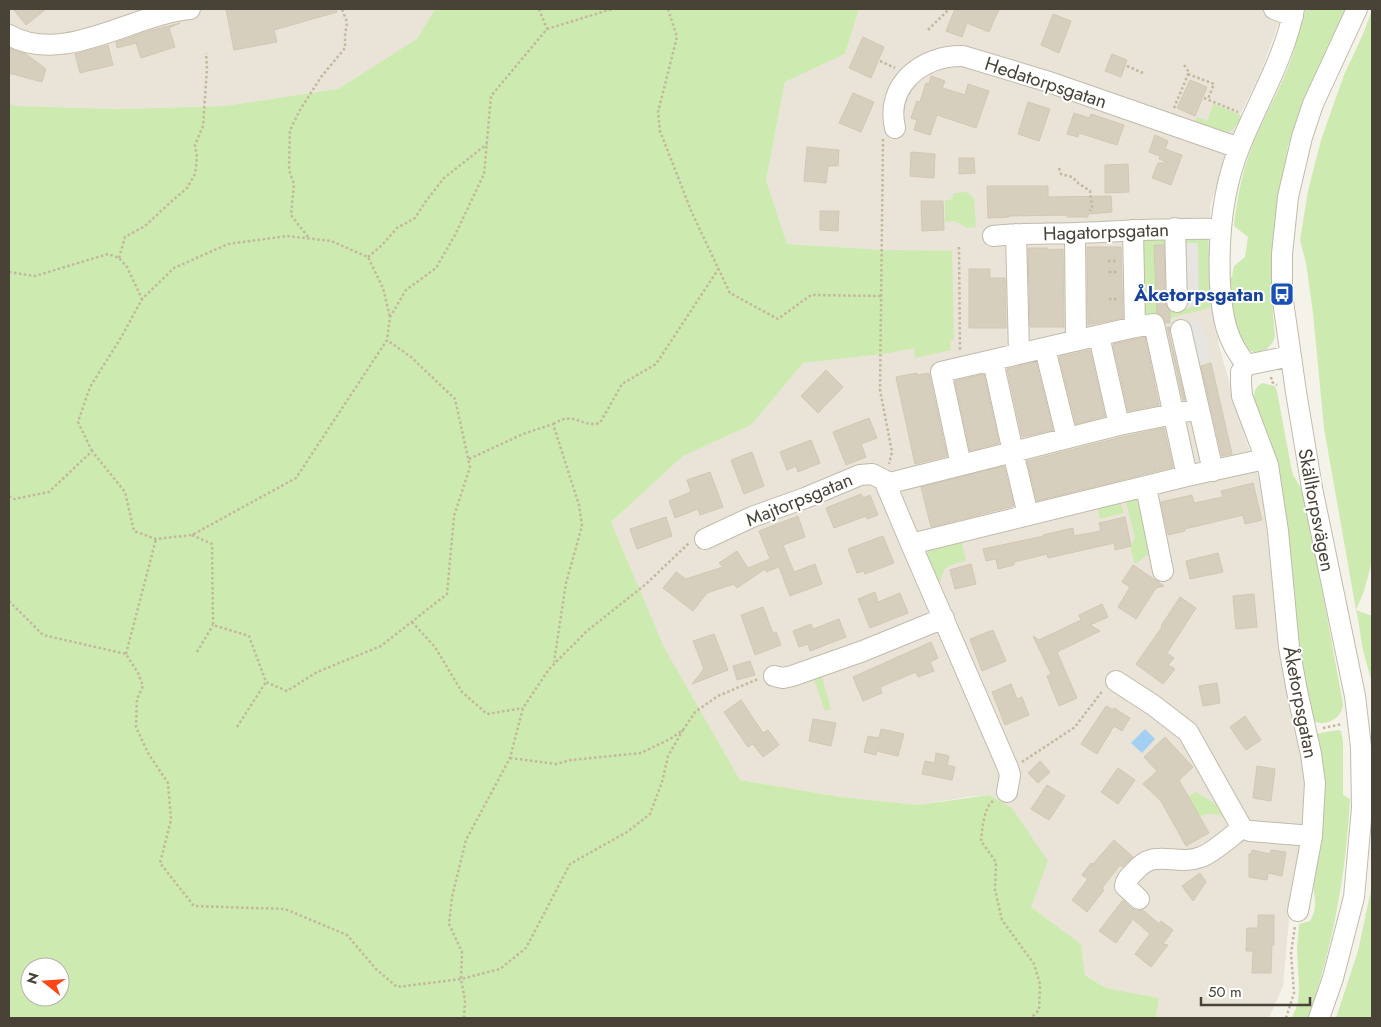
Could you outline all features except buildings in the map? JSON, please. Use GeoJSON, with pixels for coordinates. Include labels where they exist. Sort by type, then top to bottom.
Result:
{"type":"FeatureCollection","features":[{"type":"Feature","properties":{"kind":"street"},"geometry":{"type":"LineString","coordinates":[[9,35],[28,43],[52,45],[76,40],[130,17],[190,9]]}},
{"type":"Feature","properties":{"kind":"street","name":"Skälltorpsvägen"},"geometry":{"type":"LineString","coordinates":[[1319,1018],[1333,978],[1366,846],[1361,747],[1355,696],[1312,488],[1290,356],[1281,278],[1283,233],[1288,197],[1302,137],[1313,104],[1357,9]]}},
{"type":"Feature","properties":{"kind":"street"},"geometry":{"type":"LineString","coordinates":[[1287,11],[1276,66],[1239,148],[1224,200],[1220,229],[1220,273],[1222,311],[1231,342],[1237,354],[1247,365],[1290,356]]}},
{"type":"Feature","properties":{"kind":"street","name":"Hedatorpsgatan"},"geometry":{"type":"LineString","coordinates":[[895,128],[893,109],[899,90],[905,81],[912,73],[927,64],[955,56],[972,58],[1046,81],[1239,148]]}},
{"type":"Feature","properties":{"kind":"street"},"geometry":{"type":"LineString","coordinates":[[1175,228],[1177,302]]}},
{"type":"Feature","properties":{"kind":"street","name":"Hagatorpsgatan"},"geometry":{"type":"LineString","coordinates":[[992,236],[1175,228],[1220,229]]}},
{"type":"Feature","properties":{"kind":"street"},"geometry":{"type":"LineString","coordinates":[[1133,230],[1134,327]]}},
{"type":"Feature","properties":{"kind":"street"},"geometry":{"type":"LineString","coordinates":[[1075,233],[1076,341]]}},
{"type":"Feature","properties":{"kind":"street"},"geometry":{"type":"LineString","coordinates":[[1016,234],[1019,353]]}},
{"type":"Feature","properties":{"kind":"street"},"geometry":{"type":"LineString","coordinates":[[961,465],[941,372],[1154,324],[1187,476]]}},
{"type":"Feature","properties":{"kind":"street"},"geometry":{"type":"LineString","coordinates":[[1181,330],[1213,471]]}},
{"type":"Feature","properties":{"kind":"street"},"geometry":{"type":"LineString","coordinates":[[1099,336],[1119,425]]}},
{"type":"Feature","properties":{"kind":"street"},"geometry":{"type":"LineString","coordinates":[[1045,349],[1067,438]]}},
{"type":"Feature","properties":{"kind":"street"},"geometry":{"type":"LineString","coordinates":[[993,361],[1028,515]]}},
{"type":"Feature","properties":{"kind":"street","name":"Åketorpsgatan"},"geometry":{"type":"LineString","coordinates":[[1247,365],[1241,372],[1242,396],[1268,465],[1278,531],[1289,647],[1307,731],[1315,782],[1312,836],[1298,912]]}},
{"type":"Feature","properties":{"kind":"street","name":"Majtorpsgatan"},"geometry":{"type":"LineString","coordinates":[[705,539],[752,517],[864,474],[872,474],[882,480],[961,465],[1119,425],[1199,409]]}},
{"type":"Feature","properties":{"kind":"street"},"geometry":{"type":"LineString","coordinates":[[911,544],[1187,476],[1265,459]]}},
{"type":"Feature","properties":{"kind":"street"},"geometry":{"type":"LineString","coordinates":[[882,480],[944,618],[1009,772],[1007,792]]}},
{"type":"Feature","properties":{"kind":"street"},"geometry":{"type":"LineString","coordinates":[[1146,487],[1164,571]]}},
{"type":"Feature","properties":{"kind":"street"},"geometry":{"type":"LineString","coordinates":[[774,676],[784,678],[792,676],[863,651],[944,618]]}},
{"type":"Feature","properties":{"kind":"street"},"geometry":{"type":"LineString","coordinates":[[1116,681],[1153,705],[1188,732],[1242,828],[1250,831],[1312,836]]}},
{"type":"Feature","properties":{"kind":"street"},"geometry":{"type":"LineString","coordinates":[[1139,899],[1125,885],[1128,878],[1141,863],[1149,859],[1176,860],[1199,858],[1242,828]]}},
{"type":"Feature","properties":{"kind":"path"},"geometry":{"type":"LineString","coordinates":[[309,238],[291,215],[294,184],[289,170],[290,130],[321,77],[345,48],[347,22],[342,9]]}},
{"type":"Feature","properties":{"kind":"path"},"geometry":{"type":"LineString","coordinates":[[539,9],[547,29]]}},
{"type":"Feature","properties":{"kind":"path"},"geometry":{"type":"LineString","coordinates":[[390,317],[406,290],[436,268],[455,235],[484,174],[491,96],[547,29],[612,9]]}},
{"type":"Feature","properties":{"kind":"path"},"geometry":{"type":"LineString","coordinates":[[668,9],[677,37],[658,112],[660,131],[692,213],[730,293],[778,319],[811,295],[881,296]]}},
{"type":"Feature","properties":{"kind":"path"},"geometry":{"type":"LineString","coordinates":[[928,30],[949,9]]}},
{"type":"Feature","properties":{"kind":"path"},"geometry":{"type":"LineString","coordinates":[[119,258],[125,237],[145,226],[187,188],[195,174],[197,158],[195,145],[203,126],[207,68],[206,53]]}},
{"type":"Feature","properties":{"kind":"path"},"geometry":{"type":"LineString","coordinates":[[880,61],[898,69]]}},
{"type":"Feature","properties":{"kind":"path"},"geometry":{"type":"LineString","coordinates":[[1168,123],[1189,72],[1184,65]]}},
{"type":"Feature","properties":{"kind":"path"},"geometry":{"type":"LineString","coordinates":[[1127,66],[1143,73]]}},
{"type":"Feature","properties":{"kind":"path"},"geometry":{"type":"LineString","coordinates":[[1188,74],[1214,84],[1206,99],[1252,118]]}},
{"type":"Feature","properties":{"kind":"path"},"geometry":{"type":"LineString","coordinates":[[882,480],[889,465],[892,452],[880,390],[883,137],[895,128]]}},
{"type":"Feature","properties":{"kind":"path"},"geometry":{"type":"LineString","coordinates":[[368,257],[396,228],[415,218],[444,178],[487,144]]}},
{"type":"Feature","properties":{"kind":"path"},"geometry":{"type":"LineString","coordinates":[[1058,168],[1062,175],[1072,177],[1078,184],[1090,191],[1092,207],[1090,211]]}},
{"type":"Feature","properties":{"kind":"path"},"geometry":{"type":"LineString","coordinates":[[287,236],[309,238],[331,241],[368,257],[383,288],[390,317],[387,340],[296,478],[192,535],[156,539],[134,531],[125,492],[92,451],[78,422],[90,387],[122,336],[142,299],[174,268],[228,244],[287,236]]}},
{"type":"Feature","properties":{"kind":"path"},"geometry":{"type":"LineString","coordinates":[[959,247],[960,368]]}},
{"type":"Feature","properties":{"kind":"path"},"geometry":{"type":"LineString","coordinates":[[9,272],[35,276],[108,254],[119,258],[127,267],[142,299]]}},
{"type":"Feature","properties":{"kind":"path"},"geometry":{"type":"LineString","coordinates":[[468,459],[523,434],[553,424],[562,418],[574,418],[590,425],[600,423],[622,384],[656,364],[719,268]]}},
{"type":"Feature","properties":{"kind":"path"},"geometry":{"type":"LineString","coordinates":[[212,625],[249,636],[266,682],[287,691],[317,672],[381,646],[447,594],[454,516],[470,467],[455,398],[412,356],[387,340]]}},
{"type":"Feature","properties":{"kind":"path"},"geometry":{"type":"LineString","coordinates":[[553,424],[579,505],[582,526],[566,583],[554,664]]}},
{"type":"Feature","properties":{"kind":"path"},"geometry":{"type":"LineString","coordinates":[[9,496],[14,499],[49,492],[92,451]]}},
{"type":"Feature","properties":{"kind":"path"},"geometry":{"type":"LineString","coordinates":[[192,535],[212,544],[212,625],[197,652]]}},
{"type":"Feature","properties":{"kind":"path"},"geometry":{"type":"LineString","coordinates":[[126,654],[156,539]]}},
{"type":"Feature","properties":{"kind":"path"},"geometry":{"type":"LineString","coordinates":[[464,1018],[466,1000],[461,979],[462,952],[449,924],[452,897],[466,840],[510,758],[523,708],[549,669],[587,632],[646,584],[688,544],[705,539]]}},
{"type":"Feature","properties":{"kind":"path"},"geometry":{"type":"LineString","coordinates":[[9,601],[43,636],[126,654],[138,673],[143,686],[137,699],[136,727],[148,753],[168,783],[171,820],[160,863],[194,906],[285,909],[347,935],[376,969],[398,987],[461,979],[500,969],[526,948],[570,864],[627,832],[650,814],[662,782],[668,756],[695,712],[718,696],[758,679],[774,676]]}},
{"type":"Feature","properties":{"kind":"path"},"geometry":{"type":"LineString","coordinates":[[412,622],[435,647],[462,692],[487,714],[523,708]]}},
{"type":"Feature","properties":{"kind":"path"},"geometry":{"type":"LineString","coordinates":[[1009,772],[1075,727],[1099,694],[1116,681]]}},
{"type":"Feature","properties":{"kind":"path"},"geometry":{"type":"LineString","coordinates":[[237,727],[266,682]]}},
{"type":"Feature","properties":{"kind":"path"},"geometry":{"type":"LineString","coordinates":[[1307,731],[1358,722]]}},
{"type":"Feature","properties":{"kind":"path"},"geometry":{"type":"LineString","coordinates":[[510,758],[556,764],[571,760],[641,753],[670,739],[683,730]]}},
{"type":"Feature","properties":{"kind":"path"},"geometry":{"type":"LineString","coordinates":[[1007,792],[990,803],[982,824],[981,841],[996,862],[995,890],[1002,920],[1034,964],[1040,984],[1039,1010],[1031,1018]]}},
{"type":"Feature","properties":{"kind":"path"},"geometry":{"type":"LineString","coordinates":[[1286,1018],[1294,993],[1291,953],[1298,912]]}},
{"type":"Feature","properties":{"kind":"shaded area"},"geometry":{"type":"Polygon","coordinates":[[[9,9],[435,9],[418,39],[338,89],[224,106],[119,109],[16,106],[9,103],[9,9]]]}},
{"type":"Feature","properties":{"kind":"shaded area"},"geometry":{"type":"Polygon","coordinates":[[[859,9],[1281,9],[1278,25],[1260,74],[1239,117],[1210,206],[1211,278],[1219,346],[1246,441],[1262,486],[1280,658],[1288,700],[1300,734],[1306,797],[1301,859],[1289,920],[1283,986],[1269,1018],[1156,1018],[1159,998],[1106,988],[1085,974],[1081,944],[1031,907],[989,795],[918,805],[841,797],[740,780],[664,647],[611,522],[683,456],[751,425],[803,363],[883,354],[886,250],[787,244],[766,180],[785,82],[845,54],[859,9]]]}},
{"type":"Feature","properties":{"kind":"shaded area"},"geometry":{"type":"Polygon","coordinates":[[[1182,243],[1198,243],[1199,306],[1184,307],[1182,243]]]}},
{"type":"Feature","properties":{"kind":"shaded area"},"geometry":{"type":"Polygon","coordinates":[[[1201,320],[1211,359],[1197,363],[1187,323],[1201,320]]]}},
{"type":"Feature","properties":{"kind":"green space"},"geometry":{"type":"Polygon","coordinates":[[[435,9],[859,9],[845,54],[785,82],[766,180],[787,244],[886,250],[952,251],[954,340],[950,341],[951,350],[915,358],[914,348],[883,354],[803,363],[751,425],[683,456],[611,522],[664,647],[740,780],[841,797],[918,805],[989,795],[1012,808],[1048,861],[1031,907],[1081,944],[1085,975],[1106,988],[1159,998],[1156,1018],[9,1018],[9,103],[16,106],[119,109],[224,106],[338,89],[417,39],[435,9]]]}},
{"type":"Feature","properties":{"kind":"green space"},"geometry":{"type":"Polygon","coordinates":[[[1306,9],[1346,9],[1288,146],[1273,236],[1272,302],[1275,336],[1267,349],[1256,353],[1247,348],[1241,341],[1236,332],[1231,310],[1228,278],[1232,277],[1234,266],[1245,257],[1248,237],[1234,226],[1235,215],[1248,158],[1291,60],[1306,9]]]}},
{"type":"Feature","properties":{"kind":"green space"},"geometry":{"type":"Polygon","coordinates":[[[1372,10],[1372,561],[1364,591],[1356,610],[1324,428],[1313,313],[1306,263],[1300,240],[1308,191],[1321,140],[1344,75],[1372,10]]]}},
{"type":"Feature","properties":{"kind":"green space"},"geometry":{"type":"Polygon","coordinates":[[[1214,104],[1242,116],[1232,130],[1222,133],[1193,124],[1197,117],[1207,121],[1214,104]]]}},
{"type":"Feature","properties":{"kind":"green space"},"geometry":{"type":"Polygon","coordinates":[[[967,192],[974,198],[976,227],[967,228],[955,221],[945,222],[945,201],[952,199],[954,193],[967,192]]]}},
{"type":"Feature","properties":{"kind":"green space"},"geometry":{"type":"Polygon","coordinates":[[[1182,238],[1205,238],[1208,242],[1212,302],[1207,309],[1143,324],[1137,240],[1167,239],[1167,245],[1154,246],[1157,311],[1185,309],[1198,305],[1181,244],[1182,238]]]}},
{"type":"Feature","properties":{"kind":"green space"},"geometry":{"type":"Polygon","coordinates":[[[1262,383],[1275,386],[1277,391],[1293,475],[1301,488],[1308,513],[1343,704],[1339,714],[1331,721],[1325,723],[1320,723],[1310,718],[1254,402],[1255,391],[1262,383]]]}},
{"type":"Feature","properties":{"kind":"green space"},"geometry":{"type":"Polygon","coordinates":[[[1140,498],[1153,551],[1135,564],[1130,547],[1135,538],[1126,502],[1140,498]]]}},
{"type":"Feature","properties":{"kind":"green space"},"geometry":{"type":"Polygon","coordinates":[[[1119,502],[1124,513],[1100,519],[1098,511],[1100,507],[1119,502]]]}},
{"type":"Feature","properties":{"kind":"green space"},"geometry":{"type":"Polygon","coordinates":[[[961,539],[966,561],[946,568],[941,581],[935,583],[925,558],[931,547],[961,539]]]}},
{"type":"Feature","properties":{"kind":"green space"},"geometry":{"type":"Polygon","coordinates":[[[1356,610],[1372,616],[1372,688],[1363,648],[1356,610]]]}},
{"type":"Feature","properties":{"kind":"green space"},"geometry":{"type":"Polygon","coordinates":[[[821,674],[831,709],[825,711],[813,677],[821,674]]]}},
{"type":"Feature","properties":{"kind":"green space"},"geometry":{"type":"Polygon","coordinates":[[[1341,731],[1343,742],[1343,795],[1350,799],[1342,883],[1325,964],[1308,1018],[1292,1018],[1298,1003],[1297,949],[1299,924],[1310,921],[1315,907],[1312,882],[1314,734],[1341,731]]]}},
{"type":"Feature","properties":{"kind":"green space"},"geometry":{"type":"Polygon","coordinates":[[[1196,792],[1229,815],[1205,814],[1200,817],[1188,796],[1196,792]]]}},
{"type":"Feature","properties":{"kind":"green space"},"geometry":{"type":"Polygon","coordinates":[[[1372,885],[1372,1018],[1336,1018],[1358,951],[1372,885]]]}},
{"type":"Feature","properties":{"kind":"water"},"geometry":{"type":"Polygon","coordinates":[[[1145,729],[1155,739],[1142,753],[1131,743],[1145,729]]]}},
{"type":"Feature","properties":{"kind":"place","name":"Åketorpsgatan"},"geometry":{"type":"Point","coordinates":[1282,294]}}]}
